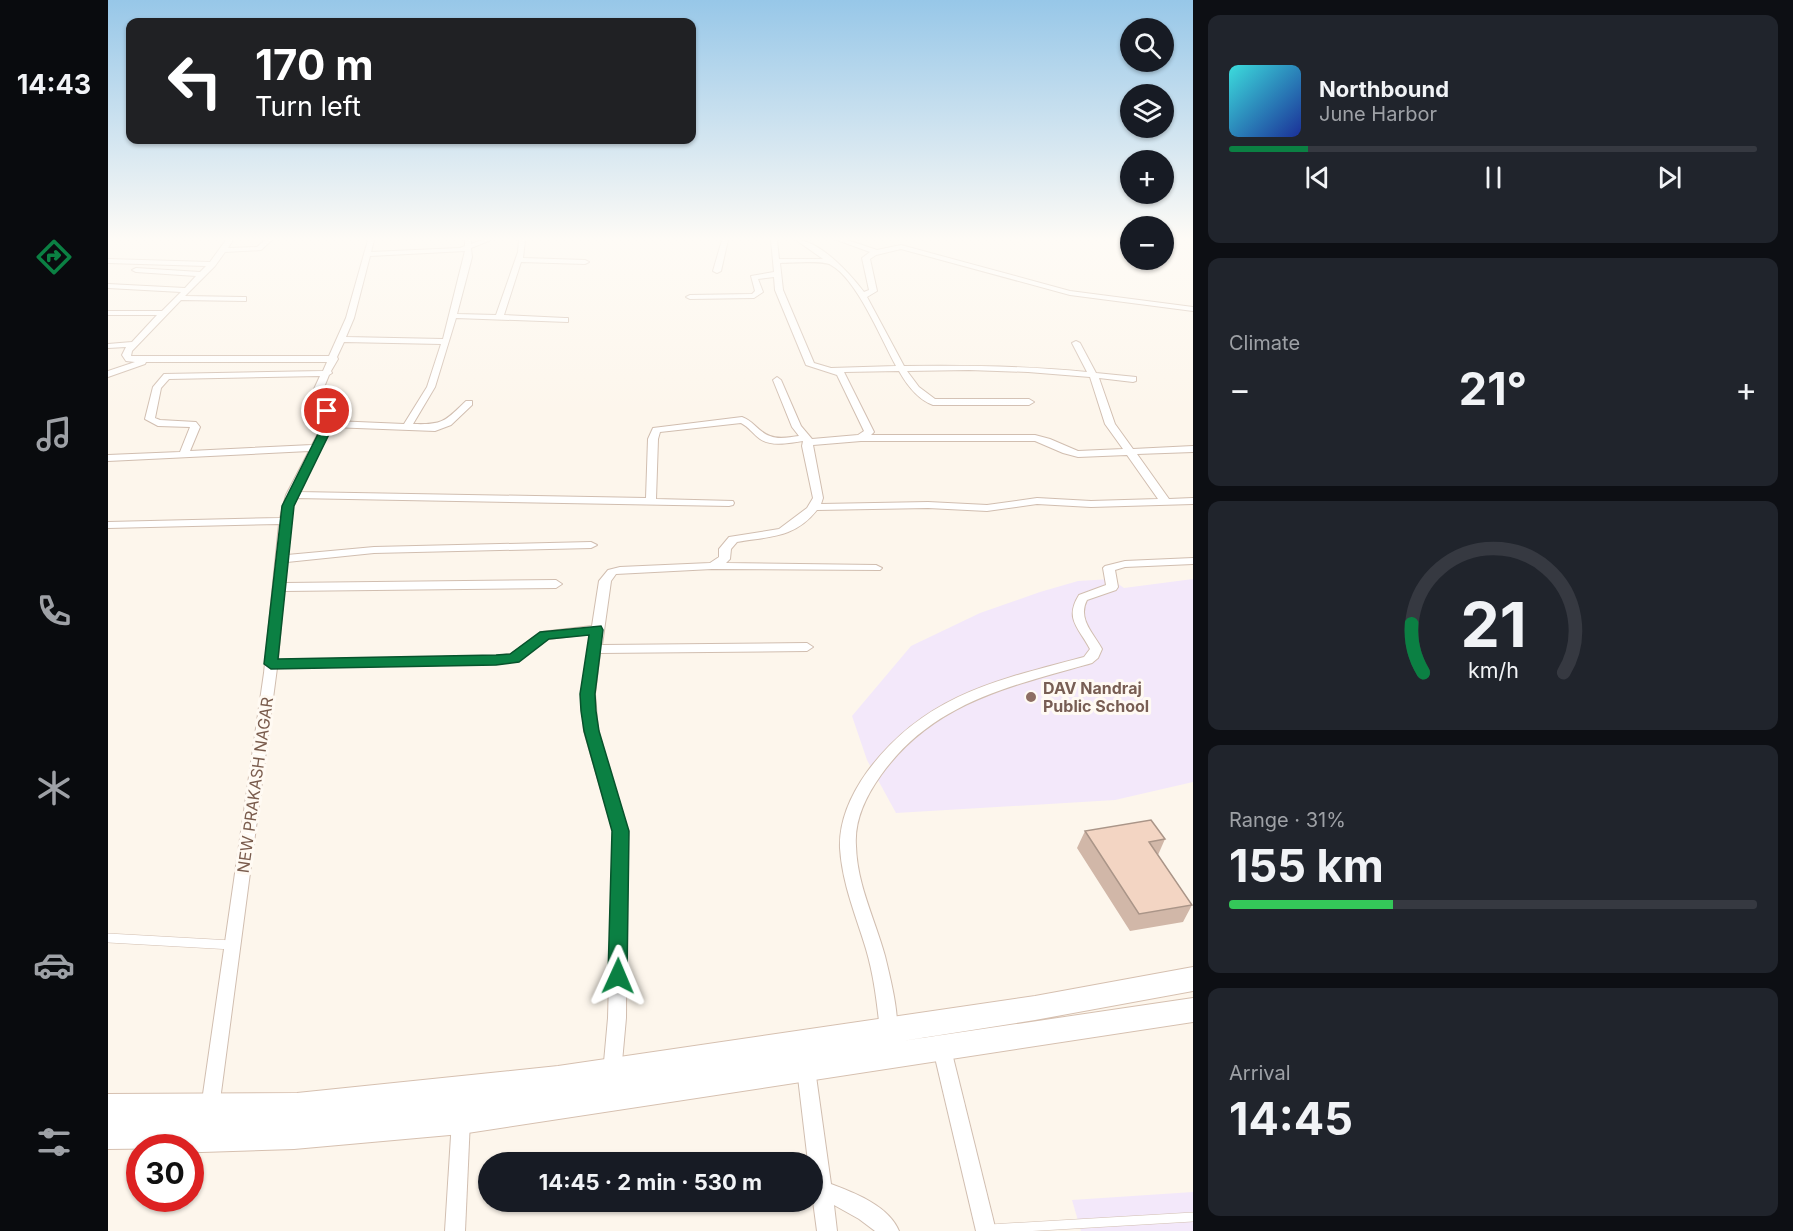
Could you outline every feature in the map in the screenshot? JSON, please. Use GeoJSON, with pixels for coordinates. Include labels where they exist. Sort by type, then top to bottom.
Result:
{"type":"FeatureCollection","features":[{"type":"Feature","properties":{"kind":"main road"},"geometry":{"type":"LineString","coordinates":[[108,1136],[202,1138],[294,1135],[461,1120],[611,1085],[889,1030],[1193,980]]}},
{"type":"Feature","properties":{"kind":"main road"},"geometry":{"type":"LineString","coordinates":[[108,1108],[210,1108],[362,1102],[806,1069],[1193,1010]]}},
{"type":"Feature","properties":{"kind":"street"},"geometry":{"type":"LineString","coordinates":[[357,297],[334,359],[314,402],[314,406],[330,414],[328,424],[444,426],[469,403]]}},
{"type":"Feature","properties":{"kind":"street"},"geometry":{"type":"LineString","coordinates":[[407,427],[431,387],[446,342],[457,297]]}},
{"type":"Feature","properties":{"kind":"street"},"geometry":{"type":"LineString","coordinates":[[499,318],[506,297]]}},
{"type":"Feature","properties":{"kind":"street"},"geometry":{"type":"LineString","coordinates":[[783,297],[810,365],[818,369],[1028,369],[1133,378]]}},
{"type":"Feature","properties":{"kind":"street"},"geometry":{"type":"LineString","coordinates":[[863,297],[876,318],[888,347],[922,397],[933,402],[1029,402]]}},
{"type":"Feature","properties":{"kind":"street"},"geometry":{"type":"LineString","coordinates":[[1104,297],[1193,309]]}},
{"type":"Feature","properties":{"kind":"street"},"geometry":{"type":"LineString","coordinates":[[243,299],[180,298],[133,344],[126,355],[129,359],[146,360],[334,359]]}},
{"type":"Feature","properties":{"kind":"street"},"geometry":{"type":"LineString","coordinates":[[108,313],[166,313]]}},
{"type":"Feature","properties":{"kind":"street"},"geometry":{"type":"LineString","coordinates":[[453,316],[565,320]]}},
{"type":"Feature","properties":{"kind":"street"},"geometry":{"type":"LineString","coordinates":[[342,339],[446,342]]}},
{"type":"Feature","properties":{"kind":"street"},"geometry":{"type":"LineString","coordinates":[[1076,343],[1093,375],[1110,424],[1165,501]]}},
{"type":"Feature","properties":{"kind":"street"},"geometry":{"type":"LineString","coordinates":[[108,346],[133,344]]}},
{"type":"Feature","properties":{"kind":"street"},"geometry":{"type":"LineString","coordinates":[[108,374],[146,360]]}},
{"type":"Feature","properties":{"kind":"street"},"geometry":{"type":"LineString","coordinates":[[834,370],[842,376],[868,427],[866,436],[861,438]]}},
{"type":"Feature","properties":{"kind":"street"},"geometry":{"type":"LineString","coordinates":[[184,454],[195,427],[193,424],[158,423],[150,419],[157,387],[167,376],[328,373]]}},
{"type":"Feature","properties":{"kind":"street"},"geometry":{"type":"LineString","coordinates":[[712,566],[724,559],[725,549],[733,539],[776,536],[814,507],[818,498],[807,440],[789,412],[777,380]]}},
{"type":"Feature","properties":{"kind":"street"},"geometry":{"type":"LineString","coordinates":[[651,502],[652,439],[656,430],[742,420],[753,425],[760,434],[770,440],[1035,438],[1046,439],[1070,453],[1131,453],[1193,449]]}},
{"type":"Feature","properties":{"kind":"street","name":"NEW PRAKASH NAGAR"},"geometry":{"type":"LineString","coordinates":[[210,1108],[271,664],[285,520],[291,495],[328,424]]}},
{"type":"Feature","properties":{"kind":"street"},"geometry":{"type":"LineString","coordinates":[[108,458],[316,448]]}},
{"type":"Feature","properties":{"kind":"street"},"geometry":{"type":"LineString","coordinates":[[291,495],[729,503]]}},
{"type":"Feature","properties":{"kind":"street"},"geometry":{"type":"LineString","coordinates":[[814,507],[920,505],[987,508],[1037,501],[1092,504],[1193,501]]}},
{"type":"Feature","properties":{"kind":"street"},"geometry":{"type":"LineString","coordinates":[[108,525],[285,520]]}},
{"type":"Feature","properties":{"kind":"street"},"geometry":{"type":"LineString","coordinates":[[282,559],[374,550],[591,545]]}},
{"type":"Feature","properties":{"kind":"street"},"geometry":{"type":"LineString","coordinates":[[889,1030],[879,965],[856,896],[848,848],[851,816],[873,773],[913,728],[931,716],[997,685],[1088,660],[1094,655],[1096,649],[1082,628],[1077,610],[1083,598],[1112,587],[1109,568],[1125,564],[1193,561]]}},
{"type":"Feature","properties":{"kind":"street"},"geometry":{"type":"LineString","coordinates":[[611,1085],[617,1018],[621,846],[618,820],[590,721],[588,694],[605,581],[612,572],[712,566],[876,568]]}},
{"type":"Feature","properties":{"kind":"street"},"geometry":{"type":"LineString","coordinates":[[279,587],[556,584]]}},
{"type":"Feature","properties":{"kind":"street"},"geometry":{"type":"LineString","coordinates":[[271,664],[496,660],[514,658],[545,635],[596,630]]}},
{"type":"Feature","properties":{"kind":"street"},"geometry":{"type":"LineString","coordinates":[[594,650],[807,647]]}},
{"type":"Feature","properties":{"kind":"street"},"geometry":{"type":"LineString","coordinates":[[942,1049],[986,1230]]}},
{"type":"Feature","properties":{"kind":"street"},"geometry":{"type":"LineString","coordinates":[[806,1069],[818,1152]]}},
{"type":"Feature","properties":{"kind":"street"},"geometry":{"type":"LineString","coordinates":[[455,1231],[461,1120]]}},
{"type":"Feature","properties":{"kind":"street"},"geometry":{"type":"LineString","coordinates":[[827,1231],[823,1191],[853,1202],[877,1219],[889,1231]]}},
{"type":"Feature","properties":{"kind":"lane"},"geometry":{"type":"LineString","coordinates":[[108,938],[233,945]]}},
{"type":"Feature","properties":{"kind":"lane"},"geometry":{"type":"LineString","coordinates":[[986,1230],[1193,1217]]}},
{"type":"Feature","properties":{"kind":"shaded area","name":"DAV Nandraj Public School"},"geometry":{"type":"Polygon","coordinates":[[[1111,579],[1124,588],[1193,579],[1193,782],[1115,800],[896,813],[867,760],[852,716],[911,646],[980,613],[1040,592],[1078,581],[1111,579]]]}},
{"type":"Feature","properties":{"kind":"shaded area"},"geometry":{"type":"Polygon","coordinates":[[[1193,1192],[1193,1231],[1081,1231],[1072,1200],[1193,1192]]]}},
{"type":"Feature","properties":{"kind":"building"},"geometry":{"type":"Polygon","coordinates":[[[1151,820],[1165,839],[1149,842],[1192,905],[1139,914],[1085,831],[1151,820]]]}},
{"type":"Feature","properties":{"kind":"place","name":"DAV Nandraj Public School"},"geometry":{"type":"Point","coordinates":[1031,697]}},
{"type":"Feature","properties":{"kind":"route"},"geometry":{"type":"LineString","coordinates":[[327,411],[330,414],[330,420],[291,495],[288,506],[271,664],[496,660],[514,658],[524,653],[545,635],[596,630],[588,694],[589,711],[591,731],[614,802],[620,831],[618,976]]}}]}
